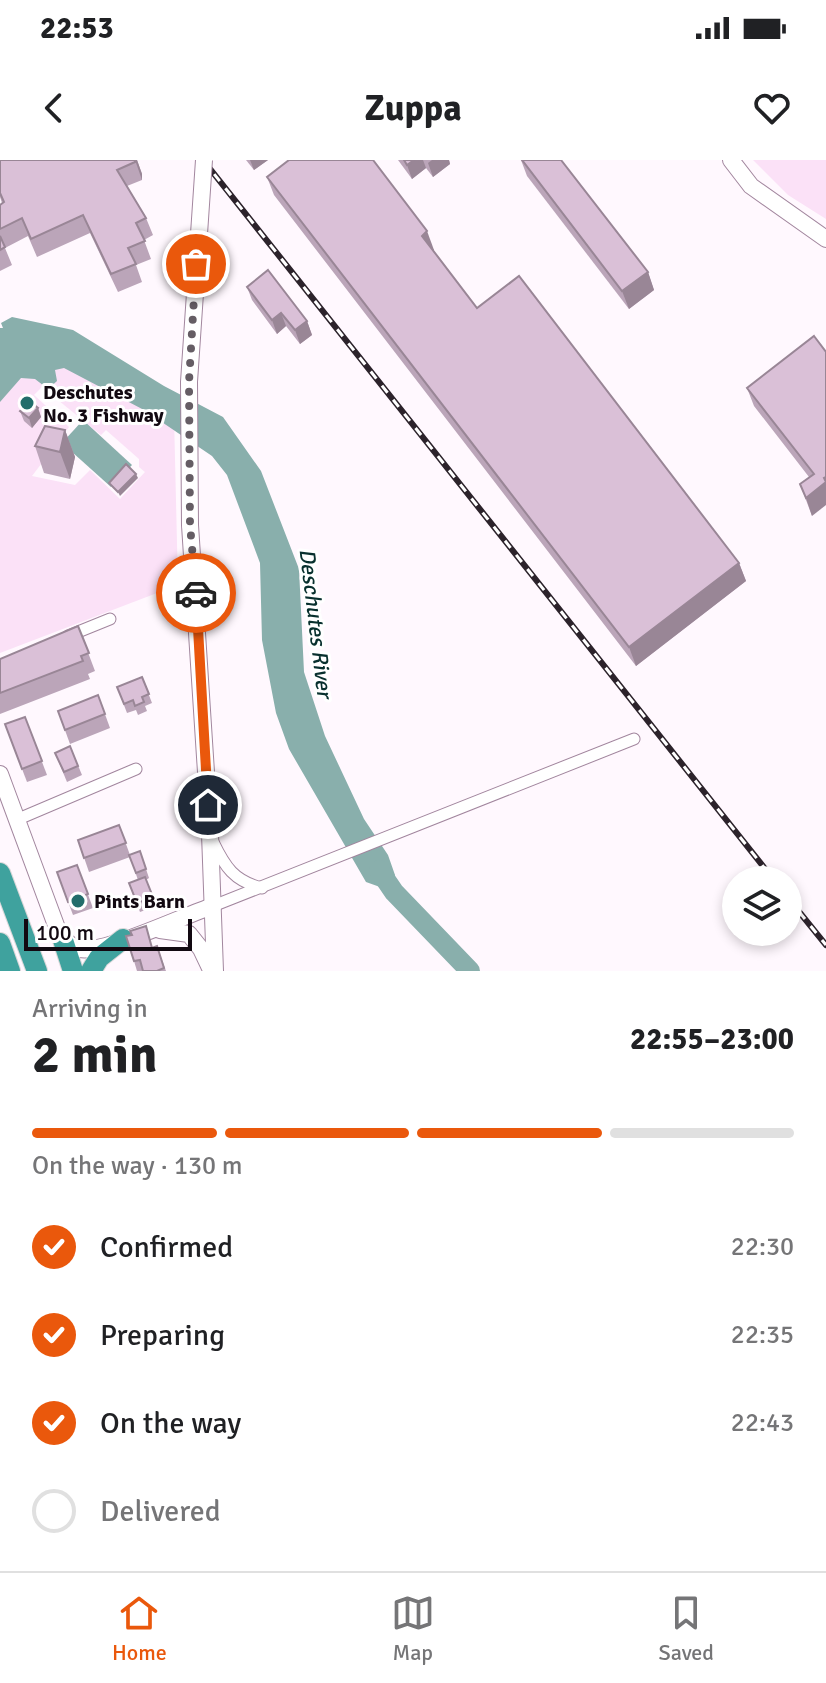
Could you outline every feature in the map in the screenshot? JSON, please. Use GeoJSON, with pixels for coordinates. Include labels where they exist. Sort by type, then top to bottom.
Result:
{"type":"FeatureCollection","features":[{"type":"Feature","properties":{"kind":"highway"},"geometry":{"type":"LineString","coordinates":[[0,873],[37,971]]}},
{"type":"Feature","properties":{"kind":"highway"},"geometry":{"type":"LineString","coordinates":[[91,971],[99,958],[133,935]]}},
{"type":"Feature","properties":{"kind":"highway"},"geometry":{"type":"LineString","coordinates":[[62,937],[73,971]]}},
{"type":"Feature","properties":{"kind":"highway"},"geometry":{"type":"LineString","coordinates":[[0,943],[10,971]]}},
{"type":"Feature","properties":{"kind":"main road"},"geometry":{"type":"LineString","coordinates":[[204,160],[189,382],[190,525],[210,834],[213,971]]}},
{"type":"Feature","properties":{"kind":"main road"},"geometry":{"type":"LineString","coordinates":[[731,160],[751,186],[826,239]]}},
{"type":"Feature","properties":{"kind":"main road"},"geometry":{"type":"LineString","coordinates":[[0,774],[62,937],[79,949],[103,946],[213,906]]}},
{"type":"Feature","properties":{"kind":"main road"},"geometry":{"type":"LineString","coordinates":[[133,935],[170,928],[189,934],[213,971]]}},
{"type":"Feature","properties":{"kind":"street"},"geometry":{"type":"LineString","coordinates":[[55,641],[110,619]]}},
{"type":"Feature","properties":{"kind":"street"},"geometry":{"type":"LineString","coordinates":[[213,906],[634,739]]}},
{"type":"Feature","properties":{"kind":"street"},"geometry":{"type":"LineString","coordinates":[[16,820],[136,769]]}},
{"type":"Feature","properties":{"kind":"street"},"geometry":{"type":"LineString","coordinates":[[210,834],[228,870],[247,884],[263,888]]}},
{"type":"Feature","properties":{"kind":"shaded area"},"geometry":{"type":"Polygon","coordinates":[[[753,160],[826,160],[826,219],[788,195],[753,160]]]}},
{"type":"Feature","properties":{"kind":"shaded area"},"geometry":{"type":"Polygon","coordinates":[[[12,317],[73,330],[164,386],[223,417],[261,471],[299,569],[304,672],[325,736],[364,819],[388,855],[395,875],[394,892],[366,882],[289,749],[276,713],[262,640],[260,563],[227,475],[212,456],[144,410],[64,368],[55,370],[57,381],[48,389],[35,379],[21,378],[0,402],[0,328],[3,328],[1,323],[12,317]]]}},
{"type":"Feature","properties":{"kind":"shaded area"},"geometry":{"type":"Polygon","coordinates":[[[0,345],[55,350],[174,416],[178,585],[0,653],[0,345]],[[42,387],[34,395],[69,427],[32,476],[75,485],[90,470],[120,499],[145,472],[139,467],[139,459],[106,430],[101,435],[42,387]]]}},
{"type":"Feature","properties":{"kind":"shaded area"},"geometry":{"type":"Polygon","coordinates":[[[83,420],[132,465],[111,487],[62,443],[83,420]]]}},
{"type":"Feature","properties":{"kind":"building"},"geometry":{"type":"Polygon","coordinates":[[[0,160],[135,160],[117,170],[146,218],[136,223],[145,241],[128,248],[136,264],[111,274],[83,215],[31,239],[22,218],[0,229],[0,205],[4,202],[0,193],[0,160]]]}},
{"type":"Feature","properties":{"kind":"building"},"geometry":{"type":"Polygon","coordinates":[[[289,160],[373,160],[427,231],[422,236],[477,308],[519,276],[739,563],[629,647],[267,177],[289,160]]]}},
{"type":"Feature","properties":{"kind":"building"},"geometry":{"type":"Polygon","coordinates":[[[522,160],[561,160],[648,272],[622,291],[522,160]]]}},
{"type":"Feature","properties":{"kind":"building"},"geometry":{"type":"Polygon","coordinates":[[[268,270],[307,321],[295,330],[281,313],[272,320],[247,287],[268,270]]]}},
{"type":"Feature","properties":{"kind":"building"},"geometry":{"type":"Polygon","coordinates":[[[814,336],[826,352],[826,482],[806,498],[800,484],[814,474],[747,388],[814,336]]]}},
{"type":"Feature","properties":{"kind":"building"},"geometry":{"type":"Polygon","coordinates":[[[29,401],[38,408],[29,418],[20,411],[29,401]]]}},
{"type":"Feature","properties":{"kind":"building"},"geometry":{"type":"Polygon","coordinates":[[[45,426],[65,430],[60,452],[35,446],[45,426]]]}},
{"type":"Feature","properties":{"kind":"building"},"geometry":{"type":"Polygon","coordinates":[[[126,464],[136,474],[118,492],[109,483],[126,464]]]}},
{"type":"Feature","properties":{"kind":"building"},"geometry":{"type":"Polygon","coordinates":[[[78,626],[89,653],[81,656],[83,661],[0,693],[0,659],[78,626]]]}},
{"type":"Feature","properties":{"kind":"building"},"geometry":{"type":"Polygon","coordinates":[[[142,677],[149,694],[142,697],[144,702],[135,706],[133,700],[124,704],[117,687],[142,677]]]}},
{"type":"Feature","properties":{"kind":"building"},"geometry":{"type":"Polygon","coordinates":[[[98,695],[105,714],[65,730],[58,711],[98,695]]]}},
{"type":"Feature","properties":{"kind":"building"},"geometry":{"type":"Polygon","coordinates":[[[25,717],[42,761],[22,769],[5,724],[25,717]]]}},
{"type":"Feature","properties":{"kind":"building"},"geometry":{"type":"Polygon","coordinates":[[[70,746],[78,766],[64,772],[55,753],[70,746]]]}},
{"type":"Feature","properties":{"kind":"building"},"geometry":{"type":"Polygon","coordinates":[[[119,825],[126,843],[84,858],[78,840],[119,825]]]}},
{"type":"Feature","properties":{"kind":"building"},"geometry":{"type":"Polygon","coordinates":[[[140,851],[146,869],[136,873],[129,855],[140,851]]]}},
{"type":"Feature","properties":{"kind":"building"},"geometry":{"type":"Polygon","coordinates":[[[77,865],[88,894],[68,902],[57,872],[77,865]]]}},
{"type":"Feature","properties":{"kind":"building"},"geometry":{"type":"Polygon","coordinates":[[[145,877],[153,897],[137,903],[129,883],[145,877]]]}},
{"type":"Feature","properties":{"kind":"building"},"geometry":{"type":"Polygon","coordinates":[[[146,926],[152,948],[157,946],[164,968],[157,971],[143,971],[140,960],[134,961],[126,936],[132,935],[130,931],[146,926]]]}},
{"type":"Feature","properties":{"kind":"waterway","name":"Deschutes River"},"geometry":{"type":"LineString","coordinates":[[379,870],[394,892],[470,971]]}},
{"type":"Feature","properties":{"kind":"railway"},"geometry":{"type":"LineString","coordinates":[[203,160],[763,866]]}},
{"type":"Feature","properties":{"kind":"railway"},"geometry":{"type":"LineString","coordinates":[[802,915],[826,945]]}},
{"type":"Feature","properties":{"kind":"way so far"},"geometry":{"type":"LineString","coordinates":[[196,264],[189,382],[190,525],[196,593]]}},
{"type":"Feature","properties":{"kind":"place","name":"Deschutes No. 3 Fishway"},"geometry":{"type":"Point","coordinates":[27,403]}},
{"type":"Feature","properties":{"kind":"place","name":"Pints Barn"},"geometry":{"type":"Point","coordinates":[78,901]}},
{"type":"Feature","properties":{"kind":"route"},"geometry":{"type":"LineString","coordinates":[[196,593],[208,805]]}}]}
